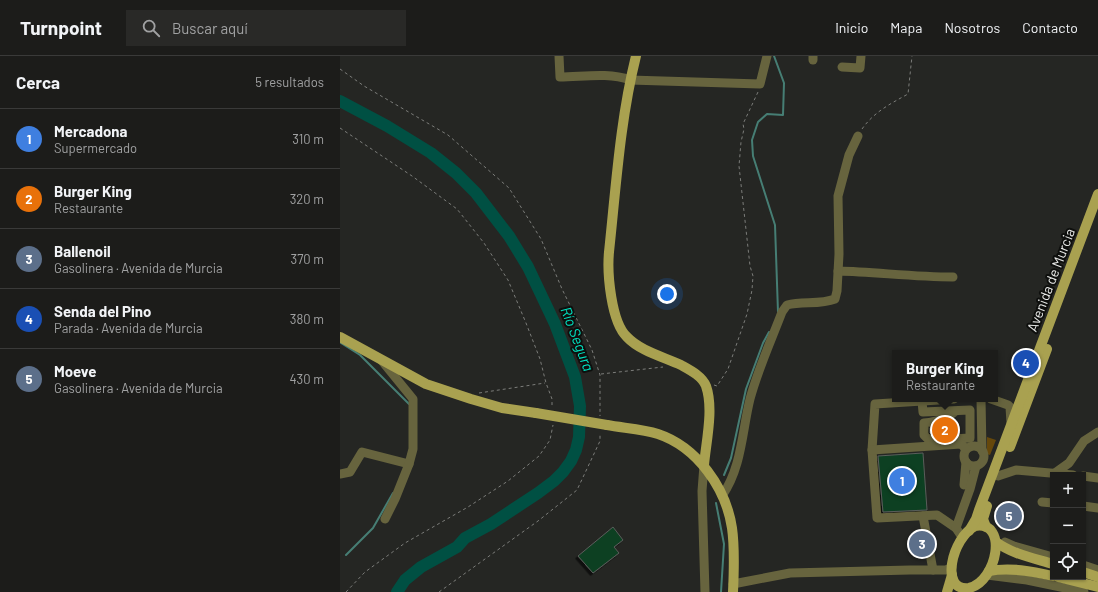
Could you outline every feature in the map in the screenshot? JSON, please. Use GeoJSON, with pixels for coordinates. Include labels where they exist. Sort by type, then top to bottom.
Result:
{"type":"FeatureCollection","features":[{"type":"Feature","properties":{"kind":"main road"},"geometry":{"type":"LineString","coordinates":[[636,56],[630,80],[621,134],[608,265],[611,293],[619,324],[622,332],[627,338],[645,349],[692,371],[705,385],[709,405],[704,465]]}},
{"type":"Feature","properties":{"kind":"main road","name":"Avenida de Murcia"},"geometry":{"type":"LineString","coordinates":[[1044,348],[1098,194]]}},
{"type":"Feature","properties":{"kind":"main road","name":"Avenida de Murcia"},"geometry":{"type":"LineString","coordinates":[[986,527],[983,515],[1033,376],[1098,214]]}},
{"type":"Feature","properties":{"kind":"main road"},"geometry":{"type":"LineString","coordinates":[[340,337],[426,384],[471,400],[502,408],[604,422],[658,434],[676,443],[691,453],[704,465],[722,496],[732,527],[733,588]]}},
{"type":"Feature","properties":{"kind":"main road","name":"Avenida de Murcia"},"geometry":{"type":"LineString","coordinates":[[966,534],[976,519],[1011,425],[1033,376]]}},
{"type":"Feature","properties":{"kind":"main road"},"geometry":{"type":"LineString","coordinates":[[947,592],[955,552],[966,534],[975,526],[986,527],[991,531],[995,540],[1002,547],[1015,553],[1050,563]]}},
{"type":"Feature","properties":{"kind":"main road"},"geometry":{"type":"LineString","coordinates":[[952,571],[953,579],[964,590],[978,584],[988,573],[995,557],[995,540]]}},
{"type":"Feature","properties":{"kind":"main road"},"geometry":{"type":"LineString","coordinates":[[988,573],[1002,569],[1012,569],[1050,575]]}},
{"type":"Feature","properties":{"kind":"main road"},"geometry":{"type":"LineString","coordinates":[[1086,573],[1098,577]]}},
{"type":"Feature","properties":{"kind":"main road"},"geometry":{"type":"LineString","coordinates":[[1070,580],[1098,587]]}},
{"type":"Feature","properties":{"kind":"street"},"geometry":{"type":"LineString","coordinates":[[559,56],[560,77],[597,76],[630,80],[760,84],[767,56]]}},
{"type":"Feature","properties":{"kind":"street"},"geometry":{"type":"LineString","coordinates":[[842,67],[860,68],[861,56]]}},
{"type":"Feature","properties":{"kind":"street"},"geometry":{"type":"LineString","coordinates":[[722,496],[730,484],[742,444],[750,400],[760,368],[782,312],[787,305],[797,302],[829,302],[835,299],[838,272],[838,196],[849,155],[858,136]]}},
{"type":"Feature","properties":{"kind":"street"},"geometry":{"type":"LineString","coordinates":[[838,272],[864,272],[922,277],[953,277]]}},
{"type":"Feature","properties":{"kind":"street"},"geometry":{"type":"LineString","coordinates":[[382,361],[413,399],[413,449],[409,464],[395,499],[384,519]]}},
{"type":"Feature","properties":{"kind":"street"},"geometry":{"type":"LineString","coordinates":[[998,401],[1010,407],[1011,425]]}},
{"type":"Feature","properties":{"kind":"street"},"geometry":{"type":"LineString","coordinates":[[906,402],[875,404],[872,450],[877,518],[937,515],[966,534]]}},
{"type":"Feature","properties":{"kind":"street"},"geometry":{"type":"LineString","coordinates":[[922,402],[923,412],[970,410],[970,438],[928,439],[924,435],[924,423],[941,421],[956,411]]}},
{"type":"Feature","properties":{"kind":"street"},"geometry":{"type":"LineString","coordinates":[[966,462],[970,466],[976,466],[982,462],[983,459],[981,402]]}},
{"type":"Feature","properties":{"kind":"street"},"geometry":{"type":"LineString","coordinates":[[970,416],[981,415]]}},
{"type":"Feature","properties":{"kind":"street"},"geometry":{"type":"LineString","coordinates":[[1056,472],[1069,462],[1084,441],[1098,432]]}},
{"type":"Feature","properties":{"kind":"street"},"geometry":{"type":"LineString","coordinates":[[872,450],[961,444],[966,449]]}},
{"type":"Feature","properties":{"kind":"street"},"geometry":{"type":"LineString","coordinates":[[966,449],[976,446],[982,452]]}},
{"type":"Feature","properties":{"kind":"street"},"geometry":{"type":"LineString","coordinates":[[964,485],[966,462],[964,457],[966,449]]}},
{"type":"Feature","properties":{"kind":"street"},"geometry":{"type":"LineString","coordinates":[[340,474],[350,472],[362,452],[409,464]]}},
{"type":"Feature","properties":{"kind":"street"},"geometry":{"type":"LineString","coordinates":[[704,465],[702,491],[705,592]]}},
{"type":"Feature","properties":{"kind":"street"},"geometry":{"type":"LineString","coordinates":[[956,528],[970,489],[976,466]]}},
{"type":"Feature","properties":{"kind":"street"},"geometry":{"type":"LineString","coordinates":[[998,476],[1016,470],[1050,473]]}},
{"type":"Feature","properties":{"kind":"street"},"geometry":{"type":"LineString","coordinates":[[1086,476],[1098,478]]}},
{"type":"Feature","properties":{"kind":"street"},"geometry":{"type":"LineString","coordinates":[[1042,502],[1050,503]]}},
{"type":"Feature","properties":{"kind":"street"},"geometry":{"type":"LineString","coordinates":[[1086,506],[1098,508]]}},
{"type":"Feature","properties":{"kind":"street"},"geometry":{"type":"LineString","coordinates":[[923,516],[933,570]]}},
{"type":"Feature","properties":{"kind":"street"},"geometry":{"type":"LineString","coordinates":[[995,540],[1050,556]]}},
{"type":"Feature","properties":{"kind":"street"},"geometry":{"type":"LineString","coordinates":[[1086,566],[1098,570]]}},
{"type":"Feature","properties":{"kind":"street"},"geometry":{"type":"LineString","coordinates":[[733,588],[790,573],[933,570],[952,571]]}},
{"type":"Feature","properties":{"kind":"street"},"geometry":{"type":"LineString","coordinates":[[988,573],[1084,592]]}},
{"type":"Feature","properties":{"kind":"path"},"geometry":{"type":"LineString","coordinates":[[858,136],[868,120],[883,108],[908,94],[912,56]]}},
{"type":"Feature","properties":{"kind":"path"},"geometry":{"type":"LineString","coordinates":[[340,69],[364,86],[448,135],[508,188],[541,240],[562,289],[592,350],[600,374],[604,422]]}},
{"type":"Feature","properties":{"kind":"path"},"geometry":{"type":"LineString","coordinates":[[705,385],[717,386],[728,369],[747,314],[752,290],[753,276],[750,266],[739,166],[741,142],[744,129],[743,124],[760,84]]}},
{"type":"Feature","properties":{"kind":"path"},"geometry":{"type":"LineString","coordinates":[[340,128],[412,176],[457,209],[484,243],[508,280],[540,359],[552,399],[552,412]]}},
{"type":"Feature","properties":{"kind":"path"},"geometry":{"type":"LineString","coordinates":[[600,374],[664,367],[676,363]]}},
{"type":"Feature","properties":{"kind":"path"},"geometry":{"type":"LineString","coordinates":[[480,392],[546,383]]}},
{"type":"Feature","properties":{"kind":"path"},"geometry":{"type":"LineString","coordinates":[[346,592],[364,572],[405,543],[468,507],[508,481],[539,456],[550,440],[553,419]]}},
{"type":"Feature","properties":{"kind":"path"},"geometry":{"type":"LineString","coordinates":[[439,592],[538,521],[577,490],[600,441],[600,434]]}},
{"type":"Feature","properties":{"kind":"shaded area"},"geometry":{"type":"Polygon","coordinates":[[[987,437],[996,440],[990,455],[987,454],[987,437]]]}},
{"type":"Feature","properties":{"kind":"building"},"geometry":{"type":"Polygon","coordinates":[[[958,423],[959,433],[930,433],[930,428],[958,423]]]}},
{"type":"Feature","properties":{"kind":"building"},"geometry":{"type":"Polygon","coordinates":[[[923,453],[927,510],[883,512],[878,456],[923,453]]]}},
{"type":"Feature","properties":{"kind":"building"},"geometry":{"type":"Polygon","coordinates":[[[613,527],[623,540],[614,547],[619,553],[593,573],[578,556],[613,527]]]}},
{"type":"Feature","properties":{"kind":"waterway"},"geometry":{"type":"LineString","coordinates":[[774,56],[784,83],[783,115],[767,114],[758,122],[752,140],[753,156],[775,225],[778,312]]}},
{"type":"Feature","properties":{"kind":"waterway","name":"Río Segura"},"geometry":{"type":"LineString","coordinates":[[340,101],[387,126],[431,153],[456,173],[476,193],[509,236],[528,267],[555,324],[575,377],[580,406],[579,437],[576,450],[571,461],[563,472],[538,493],[491,524],[465,538],[457,547],[421,567],[405,580],[397,592]]}},
{"type":"Feature","properties":{"kind":"waterway"},"geometry":{"type":"LineString","coordinates":[[724,475],[731,458],[746,389],[763,343],[769,332]]}},
{"type":"Feature","properties":{"kind":"waterway"},"geometry":{"type":"LineString","coordinates":[[341,343],[360,355],[409,404]]}},
{"type":"Feature","properties":{"kind":"waterway"},"geometry":{"type":"LineString","coordinates":[[346,555],[373,528],[393,493]]}},
{"type":"Feature","properties":{"kind":"waterway"},"geometry":{"type":"LineString","coordinates":[[716,503],[724,544],[721,592]]}},
{"type":"Feature","properties":{"kind":"place","name":"Senda del Pino"},"geometry":{"type":"Point","coordinates":[1026,363]}},
{"type":"Feature","properties":{"kind":"place","name":"Burger King"},"geometry":{"type":"Point","coordinates":[945,430]}},
{"type":"Feature","properties":{"kind":"place","name":"Mercadona"},"geometry":{"type":"Point","coordinates":[902,481]}},
{"type":"Feature","properties":{"kind":"place","name":"Moeve"},"geometry":{"type":"Point","coordinates":[1009,516]}},
{"type":"Feature","properties":{"kind":"place","name":"Ballenoil"},"geometry":{"type":"Point","coordinates":[922,544]}}]}
